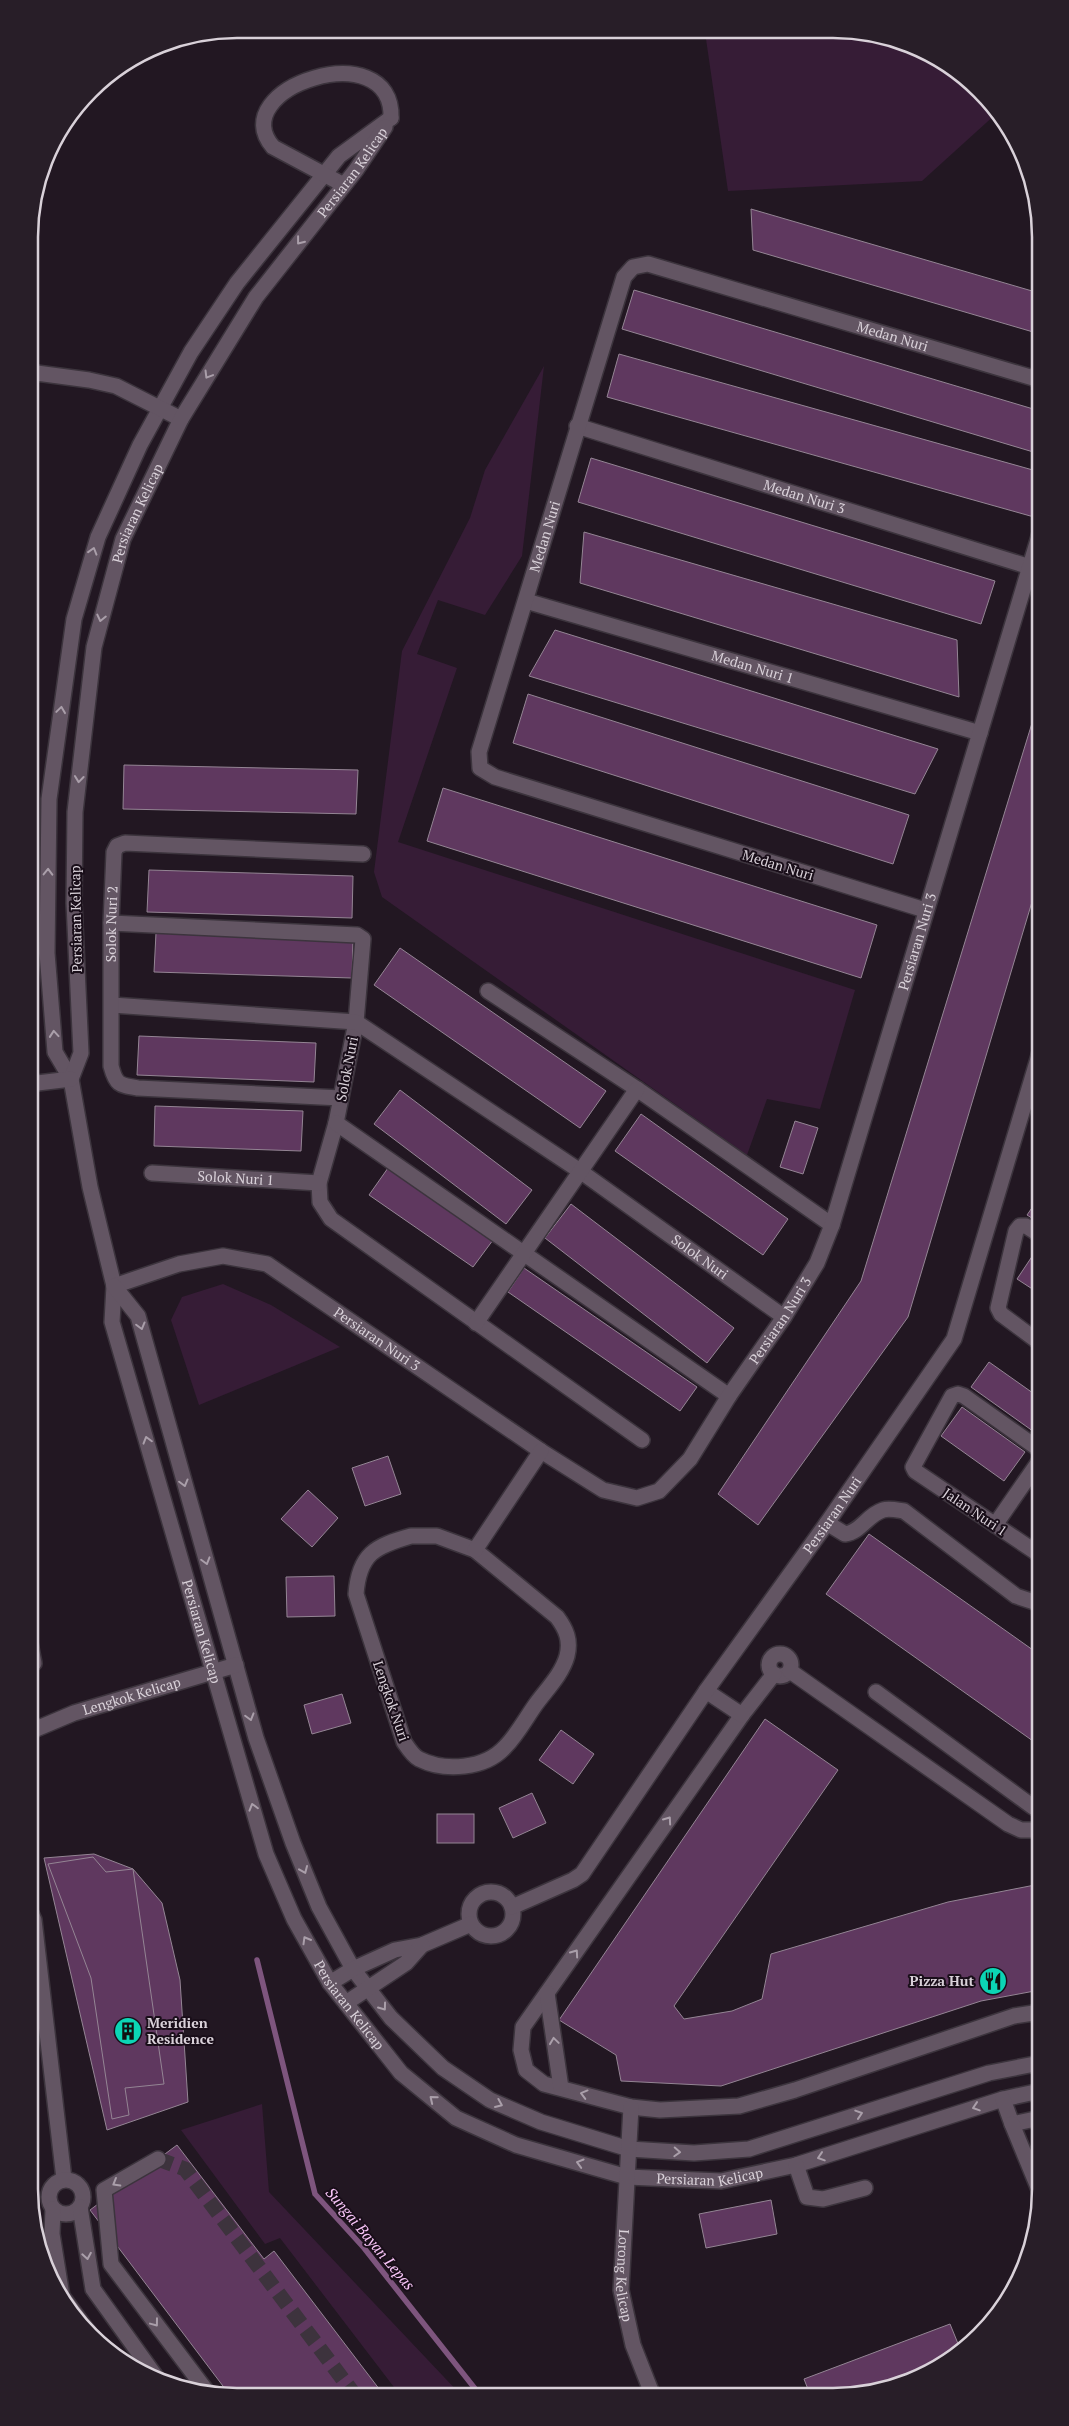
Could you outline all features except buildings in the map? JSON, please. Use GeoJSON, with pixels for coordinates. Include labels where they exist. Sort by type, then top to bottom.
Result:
{"type":"FeatureCollection","features":[{"type":"Feature","properties":{"kind":"street"},"geometry":{"type":"LineString","coordinates":[[344,185],[273,147],[265,138],[264,123],[269,106],[285,90],[309,80],[343,73],[355,74],[375,83],[386,94],[392,106],[391,118]]}},
{"type":"Feature","properties":{"kind":"street","name":"Persiaran Kelicap"},"geometry":{"type":"LineString","coordinates":[[391,118],[339,156],[237,283],[191,352],[140,445],[98,537],[74,619],[49,799],[47,953],[55,1052],[71,1078],[90,1187],[114,1286],[112,1322],[266,1854],[294,1919],[330,1982],[401,2073],[456,2118],[516,2145],[627,2177],[721,2181],[796,2165],[1003,2098],[1032,2093]]}},
{"type":"Feature","properties":{"kind":"street","name":"Persiaran Kelicap"},"geometry":{"type":"LineString","coordinates":[[71,1078],[81,1053],[74,904],[75,812],[94,647],[123,539],[182,419],[256,296],[344,185],[391,118]]}},
{"type":"Feature","properties":{"kind":"street","name":"Medan Nuri"},"geometry":{"type":"LineString","coordinates":[[925,910],[495,777],[480,768],[479,752],[624,277],[633,267],[648,264],[1032,378]]}},
{"type":"Feature","properties":{"kind":"street"},"geometry":{"type":"LineString","coordinates":[[38,373],[90,380],[116,386],[182,419]]}},
{"type":"Feature","properties":{"kind":"street","name":"Medan Nuri 3"},"geometry":{"type":"LineString","coordinates":[[577,426],[1030,566]]}},
{"type":"Feature","properties":{"kind":"street","name":"Persiaran Nuri 3"},"geometry":{"type":"LineString","coordinates":[[114,1286],[179,1264],[223,1256],[267,1264],[541,1451],[603,1490],[637,1498],[659,1490],[690,1459],[729,1396],[784,1318],[817,1263],[832,1225],[925,910],[1032,559]]}},
{"type":"Feature","properties":{"kind":"street","name":"Medan Nuri 1"},"geometry":{"type":"LineString","coordinates":[[526,601],[980,733]]}},
{"type":"Feature","properties":{"kind":"street"},"geometry":{"type":"LineString","coordinates":[[56,754],[81,758]]}},
{"type":"Feature","properties":{"kind":"street","name":"Solok Nuri 2"},"geometry":{"type":"LineString","coordinates":[[340,1098],[138,1088],[120,1085],[114,1078],[111,1066],[111,923],[114,852],[117,846],[125,843],[363,854]]}},
{"type":"Feature","properties":{"kind":"street"},"geometry":{"type":"LineString","coordinates":[[111,923],[357,934],[363,939],[356,1022],[112,1005]]}},
{"type":"Feature","properties":{"kind":"street"},"geometry":{"type":"LineString","coordinates":[[488,990],[637,1088],[832,1225]]}},
{"type":"Feature","properties":{"kind":"street","name":"Solok Nuri"},"geometry":{"type":"LineString","coordinates":[[642,1440],[331,1219],[320,1202],[319,1183],[336,1123],[356,1022],[580,1171],[784,1318]]}},
{"type":"Feature","properties":{"kind":"street"},"geometry":{"type":"LineString","coordinates":[[38,1083],[71,1078]]}},
{"type":"Feature","properties":{"kind":"street","name":"Persiaran Nuri"},"geometry":{"type":"LineString","coordinates":[[512,1907],[582,1874],[706,1692],[828,1523],[954,1339],[1032,1079]]}},
{"type":"Feature","properties":{"kind":"street"},"geometry":{"type":"LineString","coordinates":[[476,1323],[637,1088]]}},
{"type":"Feature","properties":{"kind":"street"},"geometry":{"type":"LineString","coordinates":[[336,1123],[729,1396]]}},
{"type":"Feature","properties":{"kind":"street","name":"Solok Nuri 1"},"geometry":{"type":"LineString","coordinates":[[152,1173],[319,1183]]}},
{"type":"Feature","properties":{"kind":"street"},"geometry":{"type":"LineString","coordinates":[[1032,1230],[1026,1226],[1020,1226],[1016,1231],[998,1308],[1001,1314],[1032,1337]]}},
{"type":"Feature","properties":{"kind":"street","name":"Persiaran Kelicap"},"geometry":{"type":"LineString","coordinates":[[114,1286],[138,1316],[256,1738],[293,1843],[319,1907],[353,1969],[391,2018],[437,2062],[490,2100],[541,2122],[629,2149],[694,2153],[749,2149],[989,2073],[1032,2065]]}},
{"type":"Feature","properties":{"kind":"street","name":"Jalan Nuri 1"},"geometry":{"type":"LineString","coordinates":[[1032,1444],[964,1396],[958,1394],[952,1396],[913,1467],[916,1471],[1032,1550]]}},
{"type":"Feature","properties":{"kind":"street"},"geometry":{"type":"LineString","coordinates":[[475,1550],[541,1451]]}},
{"type":"Feature","properties":{"kind":"street"},"geometry":{"type":"LineString","coordinates":[[994,1525],[1032,1471]]}},
{"type":"Feature","properties":{"kind":"street"},"geometry":{"type":"LineString","coordinates":[[828,1523],[845,1534],[854,1533],[868,1518],[884,1510],[904,1511],[1016,1596],[1032,1601]]}},
{"type":"Feature","properties":{"kind":"street","name":"Lengkok Nuri"},"geometry":{"type":"LineString","coordinates":[[411,1536],[437,1536],[475,1550],[557,1617],[566,1628],[568,1641],[567,1656],[560,1671],[504,1748],[488,1760],[463,1767],[435,1765],[417,1758],[404,1742],[356,1594],[358,1576],[368,1555],[386,1543],[411,1536]]}},
{"type":"Feature","properties":{"kind":"street"},"geometry":{"type":"LineString","coordinates":[[778,1653],[789,1657],[792,1664],[790,1671],[784,1675],[774,1674],[769,1664],[772,1657],[778,1653]]}},
{"type":"Feature","properties":{"kind":"street","name":"Lengkok Kelicap"},"geometry":{"type":"LineString","coordinates":[[38,1728],[74,1713],[236,1665]]}},
{"type":"Feature","properties":{"kind":"street"},"geometry":{"type":"LineString","coordinates":[[790,1671],[1008,1824],[1021,1830],[1032,1830]]}},
{"type":"Feature","properties":{"kind":"street"},"geometry":{"type":"LineString","coordinates":[[774,1674],[742,1715],[523,2027],[522,2050],[526,2070],[544,2084],[631,2107],[660,2110],[738,2106],[795,2090],[1014,2016],[1032,2013]]}},
{"type":"Feature","properties":{"kind":"street"},"geometry":{"type":"LineString","coordinates":[[706,1692],[742,1715]]}},
{"type":"Feature","properties":{"kind":"street"},"geometry":{"type":"LineString","coordinates":[[876,1692],[1032,1806]]}},
{"type":"Feature","properties":{"kind":"street"},"geometry":{"type":"LineString","coordinates":[[486,1892],[502,1894],[512,1907],[513,1920],[500,1935],[480,1934],[471,1924],[469,1908],[472,1901],[486,1892]]}},
{"type":"Feature","properties":{"kind":"street"},"geometry":{"type":"LineString","coordinates":[[330,1982],[353,1969],[395,1950],[422,1945],[471,1924]]}},
{"type":"Feature","properties":{"kind":"street"},"geometry":{"type":"LineString","coordinates":[[346,2003],[406,1963],[422,1945]]}},
{"type":"Feature","properties":{"kind":"street"},"geometry":{"type":"LineString","coordinates":[[38,1955],[64,2179]]}},
{"type":"Feature","properties":{"kind":"street"},"geometry":{"type":"LineString","coordinates":[[547,1993],[561,2088]]}},
{"type":"Feature","properties":{"kind":"street"},"geometry":{"type":"LineString","coordinates":[[1003,2098],[1032,2173]]}},
{"type":"Feature","properties":{"kind":"street","name":"Lorong Kelicap"},"geometry":{"type":"LineString","coordinates":[[631,2107],[621,2290],[633,2345],[650,2388]]}},
{"type":"Feature","properties":{"kind":"street"},"geometry":{"type":"LineString","coordinates":[[1012,2124],[1032,2120]]}},
{"type":"Feature","properties":{"kind":"street"},"geometry":{"type":"LineString","coordinates":[[158,2159],[104,2190],[111,2264],[196,2385]]}},
{"type":"Feature","properties":{"kind":"street"},"geometry":{"type":"LineString","coordinates":[[796,2165],[807,2197],[823,2199],[865,2188]]}},
{"type":"Feature","properties":{"kind":"street"},"geometry":{"type":"LineString","coordinates":[[53,2209],[62,2214],[72,2213],[80,2207],[84,2198],[82,2188],[74,2181],[64,2179],[55,2183],[49,2191],[49,2200],[53,2209],[52,2234],[60,2281]]}},
{"type":"Feature","properties":{"kind":"street"},"geometry":{"type":"LineString","coordinates":[[80,2207],[93,2288],[151,2369]]}},
{"type":"Feature","properties":{"kind":"shaded area"},"geometry":{"type":"Polygon","coordinates":[[[706,38],[846,38],[884,44],[921,58],[943,71],[964,87],[992,118],[922,181],[728,191],[706,38]]]}},
{"type":"Feature","properties":{"kind":"shaded area"},"geometry":{"type":"Polygon","coordinates":[[[544,366],[522,556],[485,615],[438,600],[417,654],[457,668],[398,842],[855,990],[820,1109],[767,1099],[747,1155],[382,897],[374,872],[402,651],[470,518],[485,470],[544,366]]]}},
{"type":"Feature","properties":{"kind":"shaded area"},"geometry":{"type":"Polygon","coordinates":[[[223,1284],[271,1305],[340,1347],[199,1405],[171,1320],[182,1297],[223,1284]]]}},
{"type":"Feature","properties":{"kind":"shaded area"},"geometry":{"type":"Polygon","coordinates":[[[262,2104],[269,2192],[454,2388],[395,2388],[280,2238],[265,2244],[181,2130],[262,2104]]]}},
{"type":"Feature","properties":{"kind":"waterway","name":"Sungai Bayan Lepas"},"geometry":{"type":"LineString","coordinates":[[257,1960],[315,2194],[364,2248],[474,2388]]}},
{"type":"Feature","properties":{"kind":"tunnel"},"geometry":{"type":"LineString","coordinates":[[158,2159],[185,2169],[349,2388]]}},
{"type":"Feature","properties":{"kind":"place","name":"Pizza Hut"},"geometry":{"type":"Point","coordinates":[993,1981]}},
{"type":"Feature","properties":{"kind":"place","name":"Meridien Residence"},"geometry":{"type":"Point","coordinates":[128,2031]}}]}
